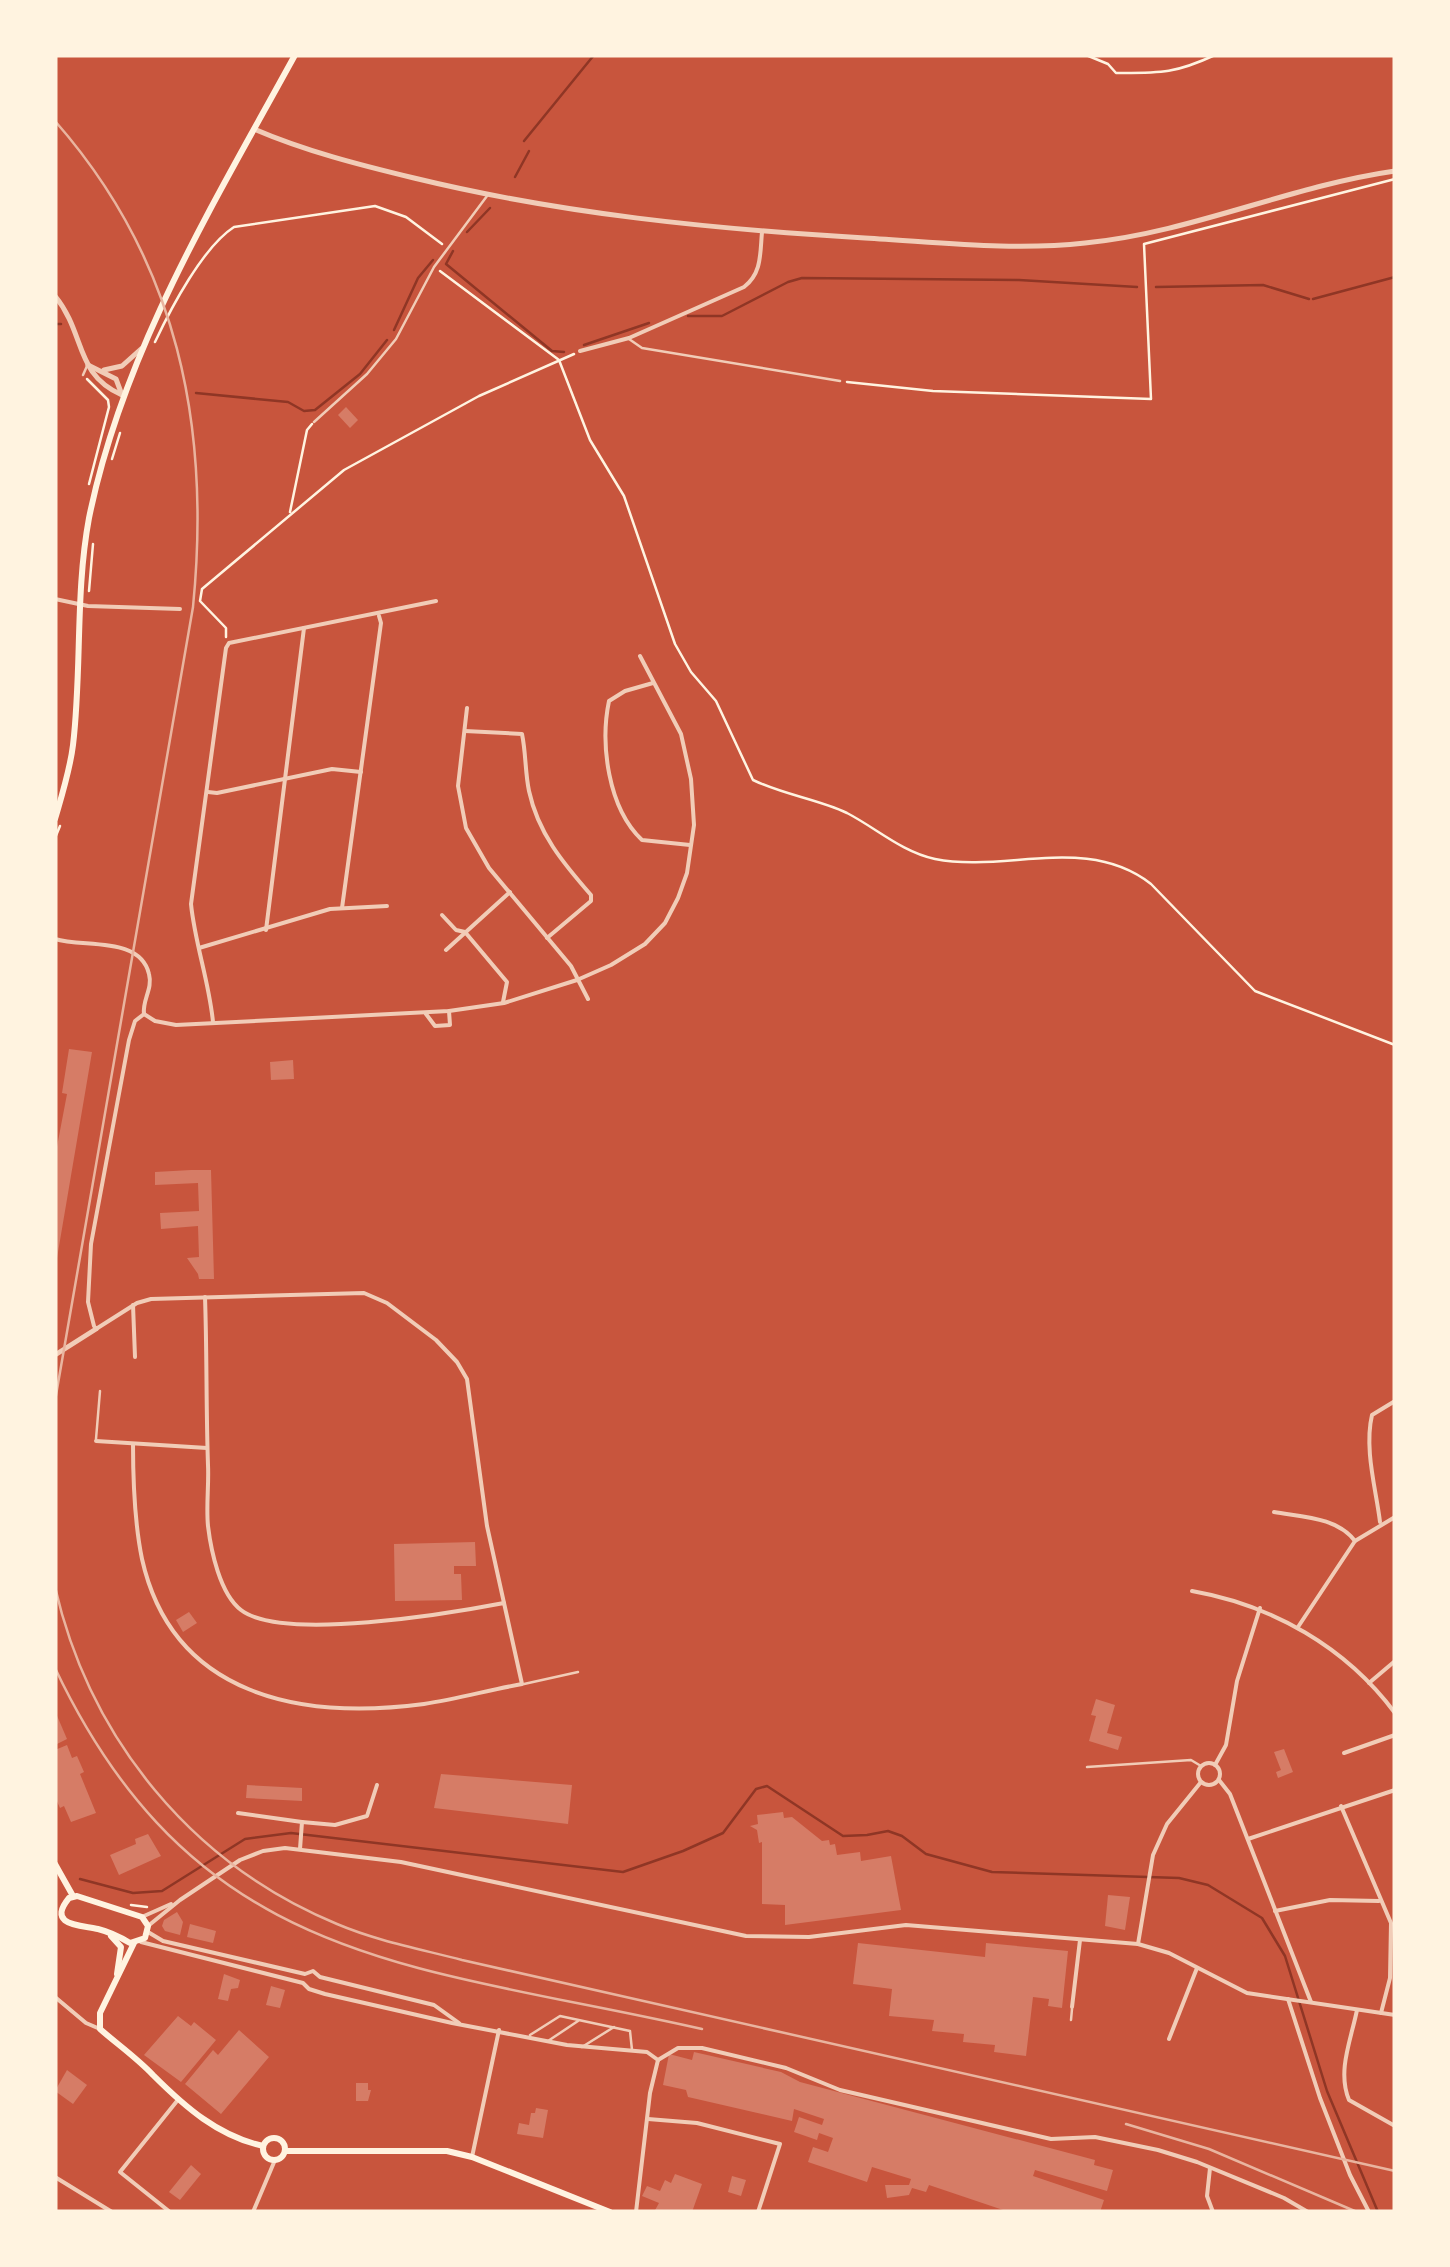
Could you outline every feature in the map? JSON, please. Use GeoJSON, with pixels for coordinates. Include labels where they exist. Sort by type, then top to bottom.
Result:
{"type":"FeatureCollection","features":[{"type":"Feature","properties":{"kind":"main road"},"geometry":{"type":"LineString","coordinates":[[55,819],[72,750],[85,605],[86,541],[122,396],[143,347],[294,55]]}},
{"type":"Feature","properties":{"kind":"main road"},"geometry":{"type":"LineString","coordinates":[[55,1864],[73,1896],[142,1916],[148,1929],[118,1975],[100,2013],[100,2029],[178,2100],[216,2128],[263,2146]]}},
{"type":"Feature","properties":{"kind":"main road"},"geometry":{"type":"LineString","coordinates":[[57,1895],[66,1922],[137,1943]]}},
{"type":"Feature","properties":{"kind":"main road"},"geometry":{"type":"LineString","coordinates":[[60,1909],[73,1896]]}},
{"type":"Feature","properties":{"kind":"main road"},"geometry":{"type":"LineString","coordinates":[[103,1930],[121,1947],[118,1975]]}},
{"type":"Feature","properties":{"kind":"main road"},"geometry":{"type":"LineString","coordinates":[[263,2146],[270,2138],[278,2138],[286,2151]]}},
{"type":"Feature","properties":{"kind":"main road"},"geometry":{"type":"LineString","coordinates":[[263,2146],[266,2156],[275,2160],[286,2151],[426,2149],[472,2157],[610,2212]]}},
{"type":"Feature","properties":{"kind":"street"},"geometry":{"type":"LineString","coordinates":[[254,130],[354,162],[488,195],[626,218],[762,232],[1007,246],[1086,243],[1158,230],[1296,191],[1395,171]]}},
{"type":"Feature","properties":{"kind":"street"},"geometry":{"type":"LineString","coordinates":[[580,351],[628,338],[735,292],[755,279],[762,232]]}},
{"type":"Feature","properties":{"kind":"street"},"geometry":{"type":"LineString","coordinates":[[55,296],[76,330],[97,382],[122,396]]}},
{"type":"Feature","properties":{"kind":"street"},"geometry":{"type":"LineString","coordinates":[[103,370],[122,366],[143,347]]}},
{"type":"Feature","properties":{"kind":"street"},"geometry":{"type":"LineString","coordinates":[[88,365],[116,379],[122,396]]}},
{"type":"Feature","properties":{"kind":"street"},"geometry":{"type":"LineString","coordinates":[[55,598],[85,605],[180,609]]}},
{"type":"Feature","properties":{"kind":"street"},"geometry":{"type":"LineString","coordinates":[[213,1024],[210,988],[194,934],[192,904],[229,643],[436,601]]}},
{"type":"Feature","properties":{"kind":"street"},"geometry":{"type":"LineString","coordinates":[[342,908],[381,623],[379,614]]}},
{"type":"Feature","properties":{"kind":"street"},"geometry":{"type":"LineString","coordinates":[[266,930],[304,628]]}},
{"type":"Feature","properties":{"kind":"street"},"geometry":{"type":"LineString","coordinates":[[55,940],[127,950],[139,956],[148,969],[150,982],[144,1014],[167,1024],[424,1012],[504,1003],[577,980],[632,954],[655,935],[678,898],[691,845],[691,779],[681,734],[640,656]]}},
{"type":"Feature","properties":{"kind":"street"},"geometry":{"type":"LineString","coordinates":[[652,682],[608,701],[607,748],[613,790],[642,840],[691,845]]}},
{"type":"Feature","properties":{"kind":"street"},"geometry":{"type":"LineString","coordinates":[[467,708],[458,786],[462,817],[475,848],[571,966],[588,999]]}},
{"type":"Feature","properties":{"kind":"street"},"geometry":{"type":"LineString","coordinates":[[463,731],[522,734],[529,791],[542,830],[591,895],[590,902],[547,938]]}},
{"type":"Feature","properties":{"kind":"street"},"geometry":{"type":"LineString","coordinates":[[206,792],[332,769],[361,772]]}},
{"type":"Feature","properties":{"kind":"street"},"geometry":{"type":"LineString","coordinates":[[446,950],[510,892]]}},
{"type":"Feature","properties":{"kind":"street"},"geometry":{"type":"LineString","coordinates":[[199,948],[342,908],[387,906]]}},
{"type":"Feature","properties":{"kind":"street"},"geometry":{"type":"LineString","coordinates":[[442,916],[456,930],[465,932],[507,982],[504,1003]]}},
{"type":"Feature","properties":{"kind":"street"},"geometry":{"type":"LineString","coordinates":[[424,1012],[435,1026],[450,1025],[449,1010]]}},
{"type":"Feature","properties":{"kind":"street"},"geometry":{"type":"LineString","coordinates":[[96,1329],[88,1302],[91,1244],[131,1034],[135,1021],[144,1014]]}},
{"type":"Feature","properties":{"kind":"street"},"geometry":{"type":"LineString","coordinates":[[55,1356],[133,1305],[151,1299],[364,1294],[387,1302],[452,1356],[467,1379],[487,1526],[522,1684],[425,1704],[356,1707],[285,1701],[232,1684],[182,1644],[150,1584],[142,1556],[132,1444]]}},
{"type":"Feature","properties":{"kind":"street"},"geometry":{"type":"LineString","coordinates":[[206,1298],[208,1525],[216,1563],[230,1599],[256,1618],[332,1624],[399,1620],[504,1603]]}},
{"type":"Feature","properties":{"kind":"street"},"geometry":{"type":"LineString","coordinates":[[133,1305],[135,1357]]}},
{"type":"Feature","properties":{"kind":"street"},"geometry":{"type":"LineString","coordinates":[[1380,1523],[1369,1445],[1370,1423],[1372,1416],[1395,1401]]}},
{"type":"Feature","properties":{"kind":"street"},"geometry":{"type":"LineString","coordinates":[[96,1441],[207,1448]]}},
{"type":"Feature","properties":{"kind":"street"},"geometry":{"type":"LineString","coordinates":[[1274,1512],[1330,1523],[1355,1540]]}},
{"type":"Feature","properties":{"kind":"street"},"geometry":{"type":"LineString","coordinates":[[1298,1628],[1355,1540],[1395,1516]]}},
{"type":"Feature","properties":{"kind":"street"},"geometry":{"type":"LineString","coordinates":[[1192,1591],[1260,1608],[1298,1628],[1369,1683],[1395,1713]]}},
{"type":"Feature","properties":{"kind":"street"},"geometry":{"type":"LineString","coordinates":[[1216,1765],[1226,1745],[1236,1681],[1260,1608]]}},
{"type":"Feature","properties":{"kind":"street"},"geometry":{"type":"LineString","coordinates":[[1369,1683],[1395,1661]]}},
{"type":"Feature","properties":{"kind":"street"},"geometry":{"type":"LineString","coordinates":[[1344,1753],[1395,1735]]}},
{"type":"Feature","properties":{"kind":"street"},"geometry":{"type":"LineString","coordinates":[[1138,1944],[1148,1872],[1167,1824],[1200,1782],[1201,1766],[1216,1765],[1218,1780],[1210,1785],[1200,1782]]}},
{"type":"Feature","properties":{"kind":"street"},"geometry":{"type":"LineString","coordinates":[[1218,1780],[1230,1794],[1309,2002]]}},
{"type":"Feature","properties":{"kind":"street"},"geometry":{"type":"LineString","coordinates":[[238,1813],[302,1824],[335,1825],[366,1816],[377,1784]]}},
{"type":"Feature","properties":{"kind":"street"},"geometry":{"type":"LineString","coordinates":[[1247,1839],[1395,1790]]}},
{"type":"Feature","properties":{"kind":"street"},"geometry":{"type":"LineString","coordinates":[[1341,1806],[1389,1914],[1390,1978],[1380,2013]]}},
{"type":"Feature","properties":{"kind":"street"},"geometry":{"type":"LineString","coordinates":[[300,1850],[302,1824]]}},
{"type":"Feature","properties":{"kind":"street"},"geometry":{"type":"LineString","coordinates":[[459,2022],[434,2005],[313,1972],[305,1974],[163,1941],[148,1929],[180,1900],[252,1854],[274,1849],[300,1850],[401,1862],[746,1936],[809,1937],[906,1925],[1138,1944],[1169,1953],[1247,1993],[1395,2015]]}},
{"type":"Feature","properties":{"kind":"street"},"geometry":{"type":"LineString","coordinates":[[142,1916],[180,1900]]}},
{"type":"Feature","properties":{"kind":"street"},"geometry":{"type":"LineString","coordinates":[[1275,1911],[1330,1900],[1382,1901]]}},
{"type":"Feature","properties":{"kind":"street"},"geometry":{"type":"LineString","coordinates":[[55,1922],[66,1922]]}},
{"type":"Feature","properties":{"kind":"street"},"geometry":{"type":"LineString","coordinates":[[1072,2008],[1080,1940]]}},
{"type":"Feature","properties":{"kind":"street"},"geometry":{"type":"LineString","coordinates":[[137,1943],[429,2018],[581,2047],[647,2052],[658,2060]]}},
{"type":"Feature","properties":{"kind":"street"},"geometry":{"type":"LineString","coordinates":[[1169,2038],[1197,1968]]}},
{"type":"Feature","properties":{"kind":"street"},"geometry":{"type":"LineString","coordinates":[[303,1983],[305,1974]]}},
{"type":"Feature","properties":{"kind":"street"},"geometry":{"type":"LineString","coordinates":[[314,1989],[320,1977]]}},
{"type":"Feature","properties":{"kind":"street"},"geometry":{"type":"LineString","coordinates":[[55,1997],[100,2029]]}},
{"type":"Feature","properties":{"kind":"street"},"geometry":{"type":"LineString","coordinates":[[1290,1999],[1320,2098],[1369,2212]]}},
{"type":"Feature","properties":{"kind":"street"},"geometry":{"type":"LineString","coordinates":[[429,2018],[436,2011],[434,2005]]}},
{"type":"Feature","properties":{"kind":"street"},"geometry":{"type":"LineString","coordinates":[[1357,2010],[1342,2079],[1345,2092],[1348,2100],[1395,2126]]}},
{"type":"Feature","properties":{"kind":"street"},"geometry":{"type":"LineString","coordinates":[[472,2157],[499,2030]]}},
{"type":"Feature","properties":{"kind":"street"},"geometry":{"type":"LineString","coordinates":[[636,2212],[650,2092],[658,2060],[678,2048],[702,2048],[786,2068],[857,2094],[1051,2139],[1095,2137],[1134,2145],[1210,2168],[1308,2212]]}},
{"type":"Feature","properties":{"kind":"street"},"geometry":{"type":"LineString","coordinates":[[170,2212],[120,2172],[178,2100]]}},
{"type":"Feature","properties":{"kind":"street"},"geometry":{"type":"LineString","coordinates":[[648,2119],[697,2123],[780,2144],[758,2212]]}},
{"type":"Feature","properties":{"kind":"street"},"geometry":{"type":"LineString","coordinates":[[253,2212],[275,2160]]}},
{"type":"Feature","properties":{"kind":"street"},"geometry":{"type":"LineString","coordinates":[[1210,2168],[1207,2196],[1213,2212]]}},
{"type":"Feature","properties":{"kind":"street"},"geometry":{"type":"LineString","coordinates":[[55,2177],[112,2212]]}},
{"type":"Feature","properties":{"kind":"lane"},"geometry":{"type":"LineString","coordinates":[[314,422],[367,374],[396,339],[434,267],[488,195]]}},
{"type":"Feature","properties":{"kind":"lane"},"geometry":{"type":"LineString","coordinates":[[628,338],[642,348],[840,381]]}},
{"type":"Feature","properties":{"kind":"lane"},"geometry":{"type":"LineString","coordinates":[[83,375],[88,365]]}},
{"type":"Feature","properties":{"kind":"lane"},"geometry":{"type":"LineString","coordinates":[[96,1441],[100,1391]]}},
{"type":"Feature","properties":{"kind":"lane"},"geometry":{"type":"LineString","coordinates":[[522,1684],[578,1672]]}},
{"type":"Feature","properties":{"kind":"lane"},"geometry":{"type":"LineString","coordinates":[[1087,1767],[1190,1760],[1201,1766]]}},
{"type":"Feature","properties":{"kind":"lane"},"geometry":{"type":"LineString","coordinates":[[1071,2020],[1072,2008]]}},
{"type":"Feature","properties":{"kind":"lane"},"geometry":{"type":"LineString","coordinates":[[529,2036],[556,2017],[579,2020],[630,2031],[632,2051]]}},
{"type":"Feature","properties":{"kind":"lane"},"geometry":{"type":"LineString","coordinates":[[548,2041],[579,2020]]}},
{"type":"Feature","properties":{"kind":"lane"},"geometry":{"type":"LineString","coordinates":[[581,2047],[615,2026]]}},
{"type":"Feature","properties":{"kind":"path"},"geometry":{"type":"LineString","coordinates":[[1086,55],[1108,64],[1116,73],[1138,75],[1185,69],[1215,55]]}},
{"type":"Feature","properties":{"kind":"path"},"geometry":{"type":"LineString","coordinates":[[840,381],[932,392],[1151,399],[1144,244],[1395,179]]}},
{"type":"Feature","properties":{"kind":"path"},"geometry":{"type":"LineString","coordinates":[[154,342],[173,302],[222,236],[234,227],[354,207],[387,208],[447,248]]}},
{"type":"Feature","properties":{"kind":"path"},"geometry":{"type":"LineString","coordinates":[[434,267],[559,360],[590,440],[624,496],[675,644],[716,702],[753,780],[786,795],[845,812],[925,856],[962,862],[1090,858],[1137,875],[1255,991],[1395,1045]]}},
{"type":"Feature","properties":{"kind":"path"},"geometry":{"type":"LineString","coordinates":[[229,643],[226,628],[200,601],[202,589],[290,514],[344,470],[479,396],[580,351]]}},
{"type":"Feature","properties":{"kind":"path"},"geometry":{"type":"LineString","coordinates":[[108,400],[109,407]]}},
{"type":"Feature","properties":{"kind":"path"},"geometry":{"type":"LineString","coordinates":[[290,514],[288,506],[307,430],[314,422]]}},
{"type":"Feature","properties":{"kind":"path"},"geometry":{"type":"LineString","coordinates":[[111,463],[122,428]]}},
{"type":"Feature","properties":{"kind":"path"},"geometry":{"type":"LineString","coordinates":[[85,605],[94,541]]}},
{"type":"Feature","properties":{"kind":"path"},"geometry":{"type":"LineString","coordinates":[[55,838],[64,814]]}},
{"type":"Feature","properties":{"kind":"building"},"geometry":{"type":"Polygon","coordinates":[[[346,407],[358,420],[350,428],[338,415],[346,407]]]}},
{"type":"Feature","properties":{"kind":"building"},"geometry":{"type":"Polygon","coordinates":[[[69,1049],[92,1052],[57,1258],[55,1157],[67,1094],[62,1093],[69,1049]]]}},
{"type":"Feature","properties":{"kind":"building"},"geometry":{"type":"Polygon","coordinates":[[[293,1060],[294,1079],[271,1080],[270,1062],[293,1060]]]}},
{"type":"Feature","properties":{"kind":"building"},"geometry":{"type":"Polygon","coordinates":[[[211,1170],[214,1279],[199,1279],[187,1258],[199,1257],[198,1226],[161,1229],[160,1213],[199,1211],[198,1183],[155,1185],[155,1172],[211,1170]]]}},
{"type":"Feature","properties":{"kind":"building"},"geometry":{"type":"Polygon","coordinates":[[[475,1542],[476,1566],[454,1566],[454,1574],[461,1574],[462,1600],[395,1601],[394,1544],[475,1542]]]}},
{"type":"Feature","properties":{"kind":"building"},"geometry":{"type":"Polygon","coordinates":[[[189,1612],[197,1623],[183,1632],[176,1620],[189,1612]]]}},
{"type":"Feature","properties":{"kind":"building"},"geometry":{"type":"Polygon","coordinates":[[[1096,1699],[1115,1705],[1107,1733],[1122,1737],[1118,1750],[1089,1741],[1096,1699]]]}},
{"type":"Feature","properties":{"kind":"building"},"geometry":{"type":"Polygon","coordinates":[[[55,1711],[67,1739],[55,1745],[55,1711]]]}},
{"type":"Feature","properties":{"kind":"building"},"geometry":{"type":"Polygon","coordinates":[[[67,1745],[84,1772],[80,1774],[96,1813],[71,1822],[55,1797],[55,1750],[67,1745]]]}},
{"type":"Feature","properties":{"kind":"building"},"geometry":{"type":"Polygon","coordinates":[[[1284,1749],[1293,1772],[1278,1778],[1276,1772],[1281,1770],[1274,1752],[1284,1749]]]}},
{"type":"Feature","properties":{"kind":"building"},"geometry":{"type":"Polygon","coordinates":[[[441,1774],[572,1785],[568,1824],[434,1808],[441,1774]]]}},
{"type":"Feature","properties":{"kind":"building"},"geometry":{"type":"Polygon","coordinates":[[[247,1785],[302,1788],[302,1801],[246,1798],[247,1785]]]}},
{"type":"Feature","properties":{"kind":"building"},"geometry":{"type":"Polygon","coordinates":[[[783,1812],[784,1818],[792,1817],[822,1841],[835,1844],[837,1855],[860,1852],[861,1861],[891,1856],[901,1910],[785,1925],[785,1905],[762,1904],[762,1842],[759,1843],[757,1830],[750,1826],[758,1824],[757,1815],[783,1812]]]}},
{"type":"Feature","properties":{"kind":"building"},"geometry":{"type":"Polygon","coordinates":[[[148,1834],[161,1856],[119,1875],[110,1855],[148,1834]]]}},
{"type":"Feature","properties":{"kind":"building"},"geometry":{"type":"Polygon","coordinates":[[[1108,1895],[1130,1897],[1125,1930],[1105,1926],[1108,1895]]]}},
{"type":"Feature","properties":{"kind":"building"},"geometry":{"type":"Polygon","coordinates":[[[177,1912],[183,1922],[180,1935],[165,1931],[162,1926],[164,1920],[177,1912]]]}},
{"type":"Feature","properties":{"kind":"building"},"geometry":{"type":"Polygon","coordinates":[[[190,1924],[216,1931],[213,1943],[187,1937],[190,1924]]]}},
{"type":"Feature","properties":{"kind":"building"},"geometry":{"type":"Polygon","coordinates":[[[858,1943],[985,1957],[986,1943],[1068,1951],[1062,2008],[1048,2006],[1049,1999],[1033,1997],[1026,2056],[994,2052],[995,2045],[963,2042],[964,2034],[932,2031],[934,2020],[889,2016],[892,1989],[853,1984],[858,1943]]]}},
{"type":"Feature","properties":{"kind":"building"},"geometry":{"type":"Polygon","coordinates":[[[224,1974],[240,1980],[238,1988],[231,1989],[228,2001],[218,1999],[224,1974]]]}},
{"type":"Feature","properties":{"kind":"building"},"geometry":{"type":"Polygon","coordinates":[[[271,1986],[285,1990],[280,2008],[266,2005],[271,1986]]]}},
{"type":"Feature","properties":{"kind":"building"},"geometry":{"type":"Polygon","coordinates":[[[178,2016],[191,2026],[194,2022],[216,2040],[181,2082],[144,2055],[178,2016]]]}},
{"type":"Feature","properties":{"kind":"building"},"geometry":{"type":"Polygon","coordinates":[[[239,2030],[269,2057],[221,2114],[185,2084],[213,2050],[218,2055],[239,2030]]]}},
{"type":"Feature","properties":{"kind":"building"},"geometry":{"type":"Polygon","coordinates":[[[694,2052],[781,2072],[800,2082],[1095,2160],[1094,2165],[1113,2170],[1107,2191],[1035,2170],[1033,2176],[1104,2200],[1100,2212],[1009,2212],[929,2185],[926,2192],[912,2188],[909,2195],[887,2198],[885,2185],[909,2185],[911,2179],[872,2167],[867,2182],[808,2162],[813,2147],[828,2152],[833,2138],[819,2133],[817,2140],[794,2132],[799,2117],[822,2125],[824,2119],[794,2109],[792,2121],[688,2097],[686,2090],[663,2085],[669,2054],[692,2060],[694,2052]]]}},
{"type":"Feature","properties":{"kind":"building"},"geometry":{"type":"Polygon","coordinates":[[[67,2070],[87,2085],[73,2104],[55,2091],[67,2070]]]}},
{"type":"Feature","properties":{"kind":"building"},"geometry":{"type":"Polygon","coordinates":[[[356,2083],[368,2083],[368,2101],[356,2101],[356,2083]]]}},
{"type":"Feature","properties":{"kind":"building"},"geometry":{"type":"Polygon","coordinates":[[[536,2108],[548,2110],[543,2138],[517,2134],[519,2123],[529,2125],[536,2108]]]}},
{"type":"Feature","properties":{"kind":"building"},"geometry":{"type":"Polygon","coordinates":[[[191,2165],[201,2174],[180,2200],[169,2192],[191,2165]]]}},
{"type":"Feature","properties":{"kind":"building"},"geometry":{"type":"Polygon","coordinates":[[[675,2174],[702,2184],[692,2212],[654,2212],[659,2203],[642,2196],[647,2186],[660,2191],[665,2180],[671,2183],[675,2174]]]}},
{"type":"Feature","properties":{"kind":"building"},"geometry":{"type":"Polygon","coordinates":[[[732,2176],[746,2180],[741,2196],[728,2192],[732,2176]]]}},
{"type":"Feature","properties":{"kind":"waterway"},"geometry":{"type":"LineString","coordinates":[[524,141],[594,55]]}},
{"type":"Feature","properties":{"kind":"waterway"},"geometry":{"type":"LineString","coordinates":[[515,177],[529,151]]}},
{"type":"Feature","properties":{"kind":"waterway"},"geometry":{"type":"LineString","coordinates":[[467,232],[490,208]]}},
{"type":"Feature","properties":{"kind":"waterway"},"geometry":{"type":"LineString","coordinates":[[453,251],[446,264],[552,351],[564,352]]}},
{"type":"Feature","properties":{"kind":"waterway"},"geometry":{"type":"LineString","coordinates":[[394,330],[418,278],[433,260]]}},
{"type":"Feature","properties":{"kind":"waterway"},"geometry":{"type":"LineString","coordinates":[[1313,299],[1395,277]]}},
{"type":"Feature","properties":{"kind":"waterway"},"geometry":{"type":"LineString","coordinates":[[688,316],[722,316],[802,278],[1019,280],[1137,287]]}},
{"type":"Feature","properties":{"kind":"waterway"},"geometry":{"type":"LineString","coordinates":[[1156,287],[1263,285],[1309,299]]}},
{"type":"Feature","properties":{"kind":"waterway"},"geometry":{"type":"LineString","coordinates":[[584,345],[649,323]]}},
{"type":"Feature","properties":{"kind":"waterway"},"geometry":{"type":"LineString","coordinates":[[55,324],[61,324]]}},
{"type":"Feature","properties":{"kind":"waterway"},"geometry":{"type":"LineString","coordinates":[[196,393],[288,402],[304,411],[315,410],[360,374],[387,340]]}},
{"type":"Feature","properties":{"kind":"waterway"},"geometry":{"type":"LineString","coordinates":[[80,1879],[133,1893],[162,1891],[245,1839],[291,1833],[623,1872],[723,1833],[756,1789],[767,1786],[843,1836],[888,1831],[926,1854],[992,1872],[1179,1878],[1208,1885],[1262,1918],[1285,1956],[1327,2091],[1378,2212]]}},
{"type":"Feature","properties":{"kind":"railway"},"geometry":{"type":"LineString","coordinates":[[55,121],[97,175],[131,231],[157,289],[177,349],[190,411],[197,540],[193,607],[55,1401]]}},
{"type":"Feature","properties":{"kind":"railway"},"geometry":{"type":"LineString","coordinates":[[55,1587],[71,1643],[93,1695],[121,1745],[155,1790],[193,1831],[237,1867],[285,1899],[337,1924],[462,1960],[1395,2171]]}},
{"type":"Feature","properties":{"kind":"railway"},"geometry":{"type":"LineString","coordinates":[[55,1668],[112,1767],[176,1842],[247,1897],[325,1937],[409,1966],[702,2029]]}},
{"type":"Feature","properties":{"kind":"railway"},"geometry":{"type":"LineString","coordinates":[[1126,2124],[1209,2149],[1357,2212]]}}]}
